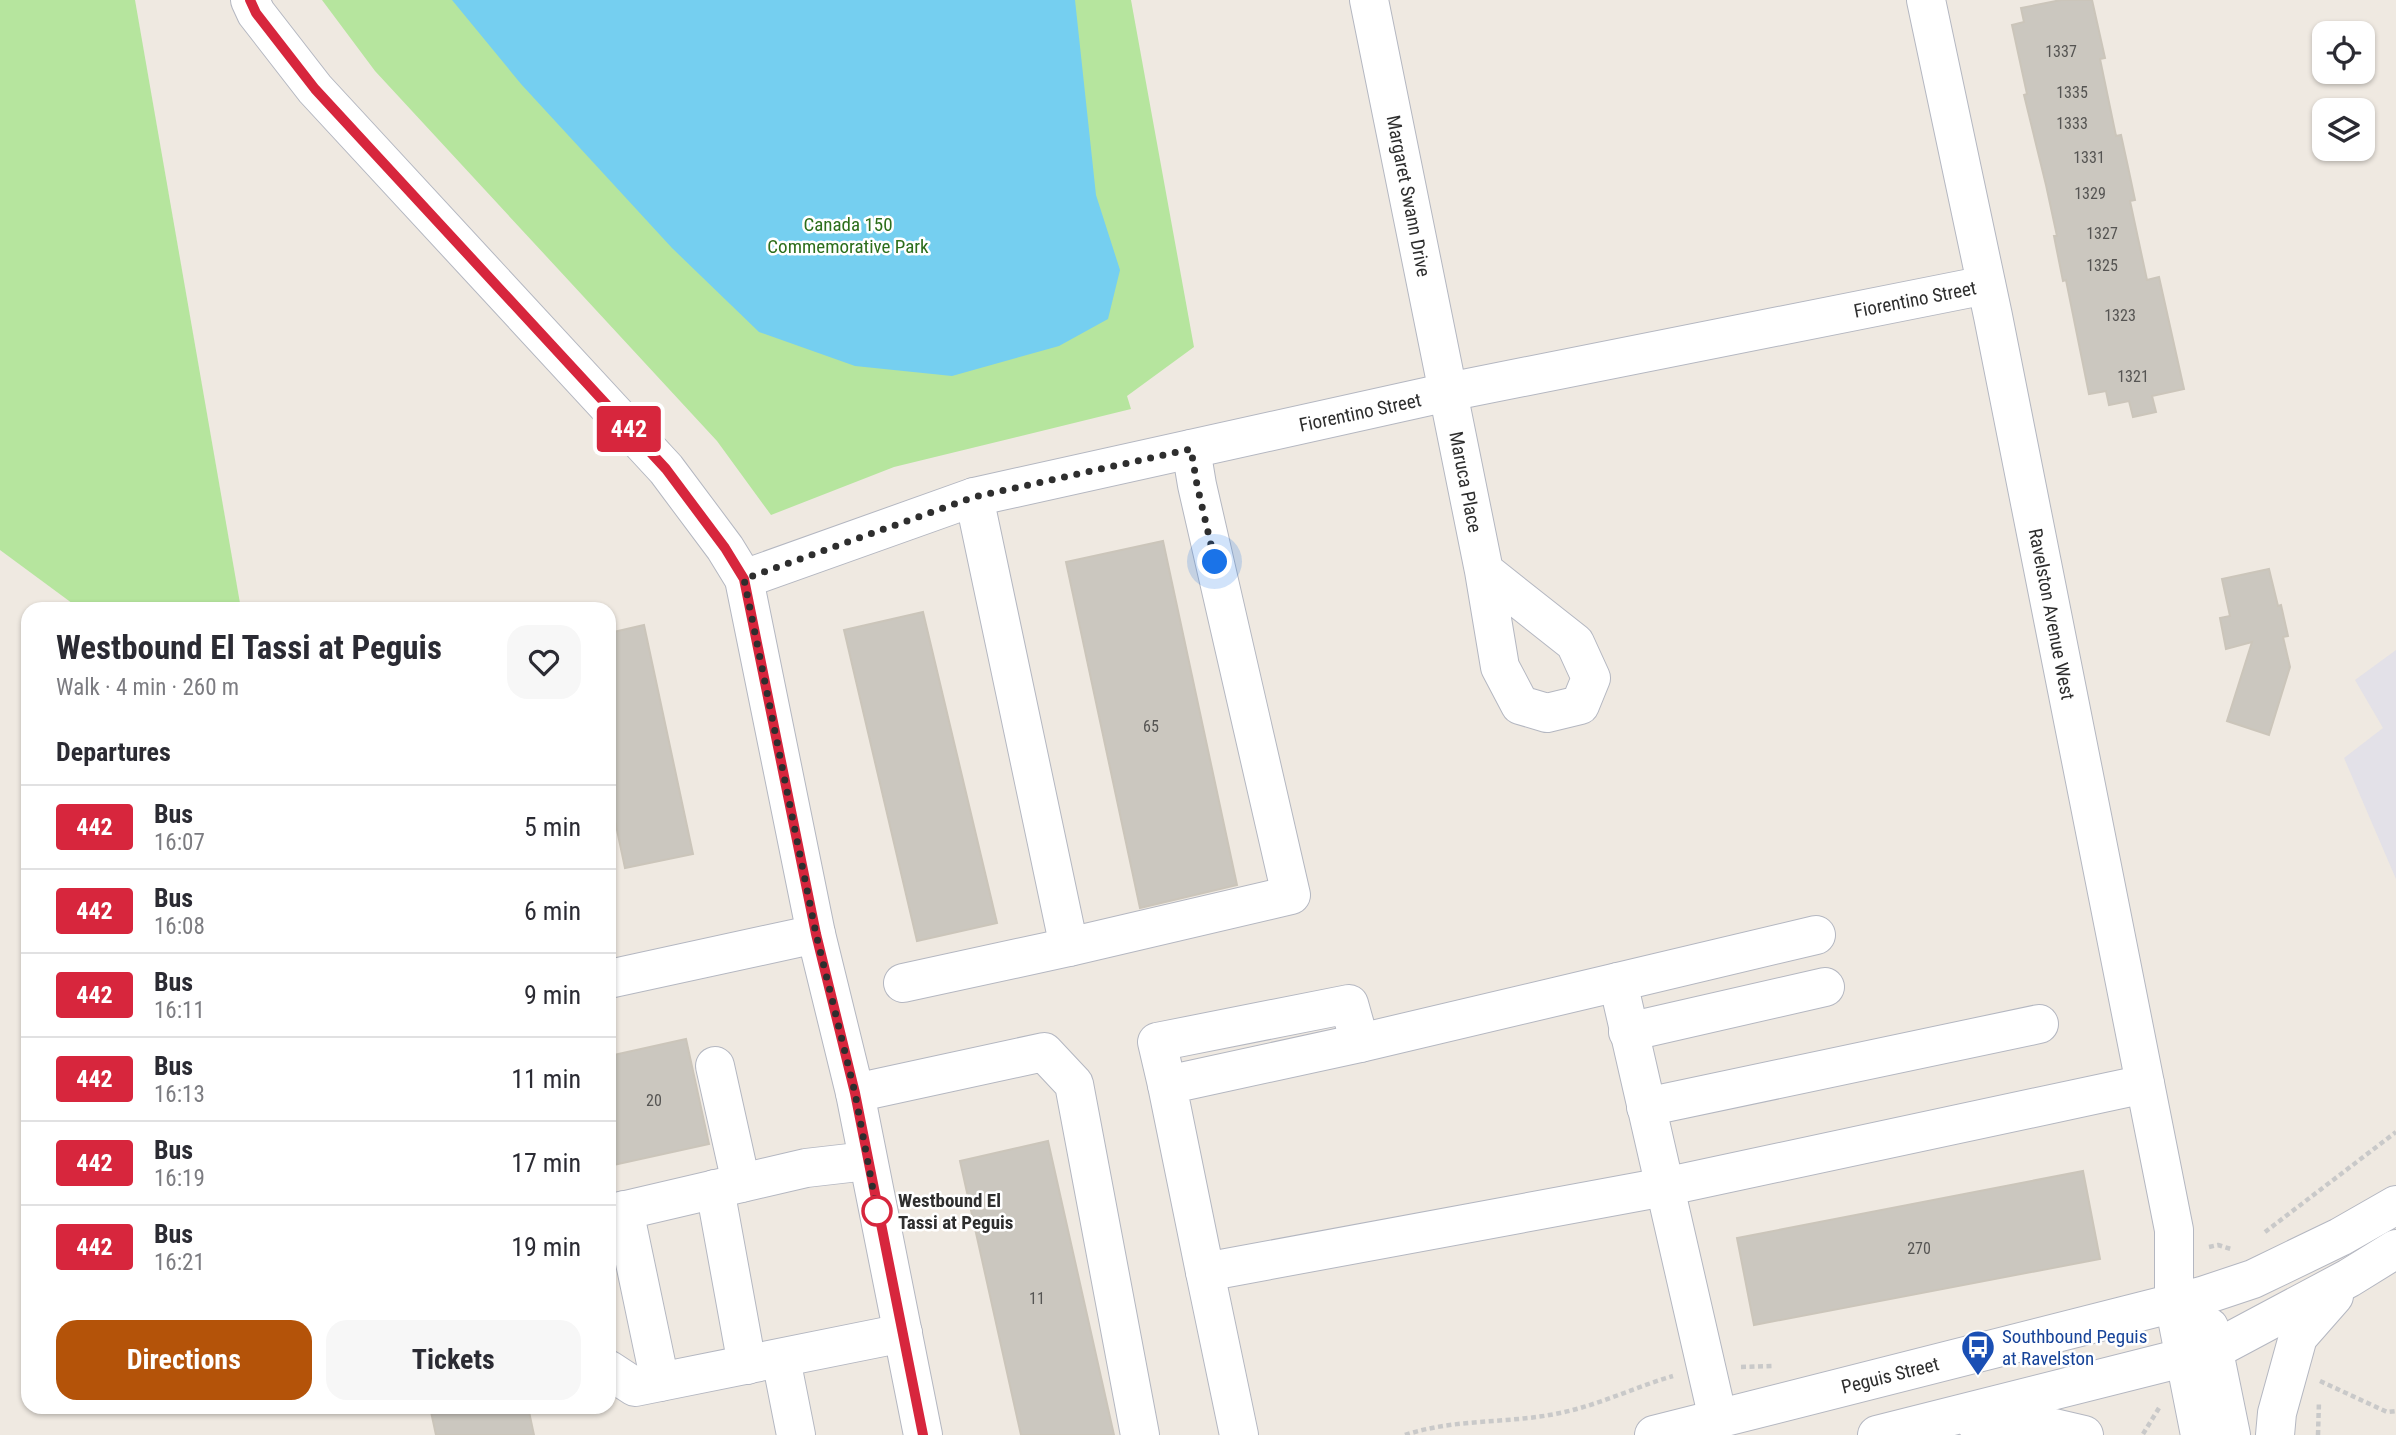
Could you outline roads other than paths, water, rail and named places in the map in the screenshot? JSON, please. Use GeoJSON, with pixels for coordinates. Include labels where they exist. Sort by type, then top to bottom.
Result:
{"type":"FeatureCollection","features":[{"type":"Feature","properties":{"kind":"street"},"geometry":{"type":"LineString","coordinates":[[250,0],[256,13],[315,89],[666,469],[725,548],[744,579],[816,934],[855,1093],[923,1435]]}},
{"type":"Feature","properties":{"kind":"street","name":"Margaret Swann Drive"},"geometry":{"type":"LineString","coordinates":[[1369,0],[1448,392]]}},
{"type":"Feature","properties":{"kind":"street","name":"Ravelston Avenue West"},"geometry":{"type":"LineString","coordinates":[[1926,0],[1986,285],[2145,1084],[2180,1243],[2200,1354]]}},
{"type":"Feature","properties":{"kind":"street","name":"Fiorentino Street"},"geometry":{"type":"LineString","coordinates":[[744,579],[974,497],[1448,392],[1986,285]]}},
{"type":"Feature","properties":{"kind":"street","name":"Maruca Place"},"geometry":{"type":"LineString","coordinates":[[1448,392],[1484,571]]}},
{"type":"Feature","properties":{"kind":"street"},"geometry":{"type":"LineString","coordinates":[[903,983],[1291,895],[1191,449]]}},
{"type":"Feature","properties":{"kind":"street"},"geometry":{"type":"LineString","coordinates":[[974,497],[1069,947]]}},
{"type":"Feature","properties":{"kind":"street"},"geometry":{"type":"LineString","coordinates":[[616,977],[816,934]]}},
{"type":"Feature","properties":{"kind":"street"},"geometry":{"type":"LineString","coordinates":[[1167,1085],[1360,1043],[1816,934]]}},
{"type":"Feature","properties":{"kind":"street"},"geometry":{"type":"LineString","coordinates":[[1618,982],[1718,1419]]}},
{"type":"Feature","properties":{"kind":"street"},"geometry":{"type":"LineString","coordinates":[[1628,1031],[1825,987]]}},
{"type":"Feature","properties":{"kind":"street"},"geometry":{"type":"LineString","coordinates":[[1239,1435],[1157,1042],[1349,1004],[1360,1043]]}},
{"type":"Feature","properties":{"kind":"street"},"geometry":{"type":"LineString","coordinates":[[1255,1023],[1264,1064]]}},
{"type":"Feature","properties":{"kind":"street"},"geometry":{"type":"LineString","coordinates":[[1646,1107],[2039,1024]]}},
{"type":"Feature","properties":{"kind":"street"},"geometry":{"type":"LineString","coordinates":[[855,1093],[1044,1052],[1074,1084],[1140,1435]]}},
{"type":"Feature","properties":{"kind":"street"},"geometry":{"type":"LineString","coordinates":[[715,1066],[728,1186],[764,1362],[796,1435]]}},
{"type":"Feature","properties":{"kind":"street"},"geometry":{"type":"LineString","coordinates":[[1205,1272],[1664,1187],[2145,1084]]}},
{"type":"Feature","properties":{"kind":"street"},"geometry":{"type":"LineString","coordinates":[[660,1382],[617,1212],[806,1168],[867,1161]]}},
{"type":"Feature","properties":{"kind":"street","name":"Peguis Street"},"geometry":{"type":"LineString","coordinates":[[1654,1435],[2188,1299],[2253,1279],[2340,1237],[2396,1205]]}},
{"type":"Feature","properties":{"kind":"street"},"geometry":{"type":"LineString","coordinates":[[1877,1435],[2200,1354],[2349,1278],[2396,1249]]}},
{"type":"Feature","properties":{"kind":"street"},"geometry":{"type":"LineString","coordinates":[[2275,1435],[2277,1413],[2298,1337],[2349,1278]]}},
{"type":"Feature","properties":{"kind":"street"},"geometry":{"type":"LineString","coordinates":[[616,1375],[635,1387],[903,1333]]}},
{"type":"Feature","properties":{"kind":"street"},"geometry":{"type":"LineString","coordinates":[[2200,1354],[2200,1435]]}},
{"type":"Feature","properties":{"kind":"street"},"geometry":{"type":"LineString","coordinates":[[2200,1354],[2231,1435]]}},
{"type":"Feature","properties":{"kind":"street"},"geometry":{"type":"LineString","coordinates":[[1945,1419],[2054,1428],[2084,1435]]}},
{"type":"Feature","properties":{"kind":"water"},"geometry":{"type":"Polygon","coordinates":[[[452,0],[1075,0],[1096,195],[1120,270],[1108,319],[1059,346],[952,376],[855,366],[759,332],[672,248],[521,84],[452,0]]]}},
{"type":"Feature","properties":{"kind":"place","name":"Westbound El Tassi at Peguis"},"geometry":{"type":"Point","coordinates":[877,1211]}},
{"type":"Feature","properties":{"kind":"place","name":"Southbound Peguis at Ravelston"},"geometry":{"type":"Point","coordinates":[1978,1377]}},
{"type":"Feature","properties":{"kind":"park label","name":"Canada 150 Commemorative Park"},"geometry":{"type":"Point","coordinates":[848,235]}}]}
